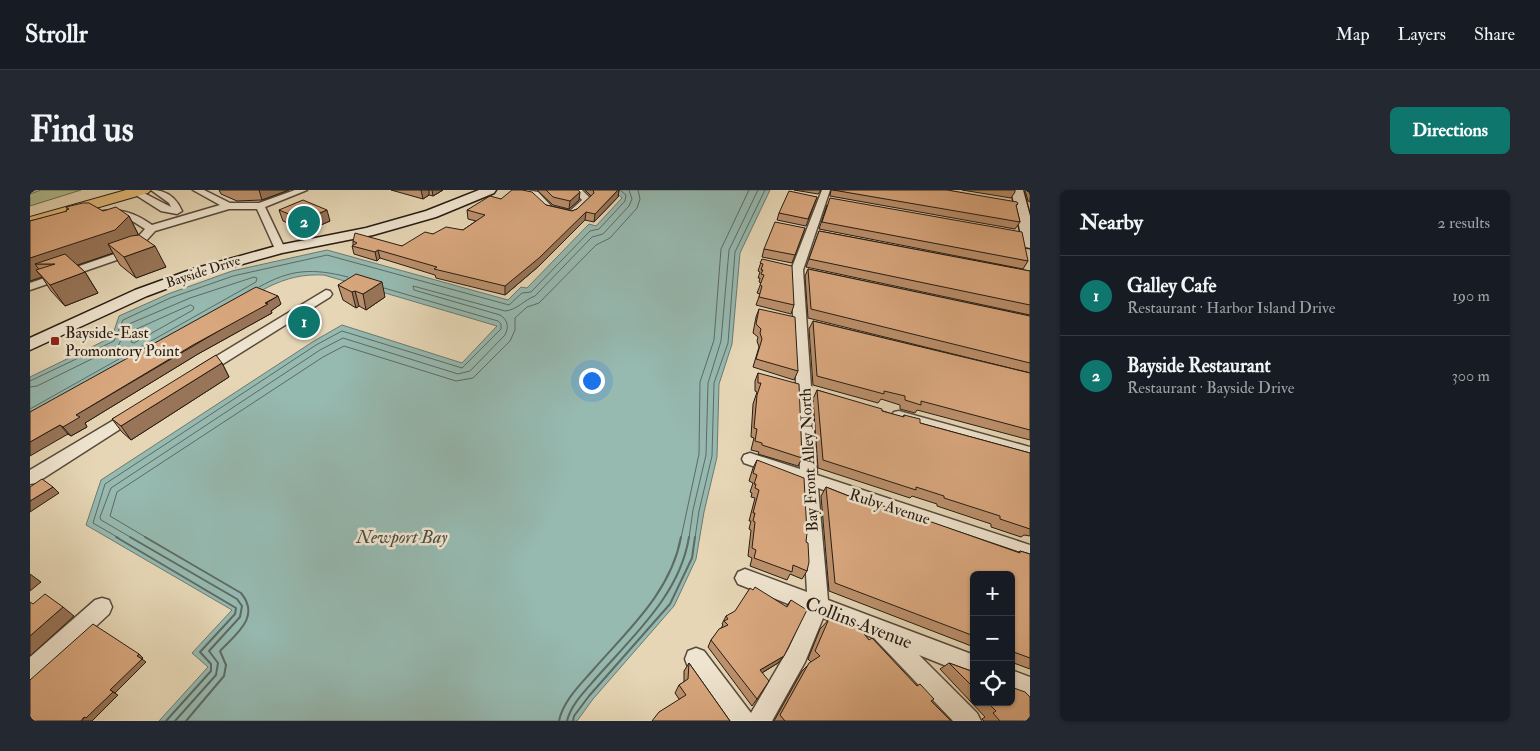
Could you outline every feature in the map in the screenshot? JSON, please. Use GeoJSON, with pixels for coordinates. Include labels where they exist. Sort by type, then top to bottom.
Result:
{"type":"FeatureCollection","features":[{"type":"Feature","properties":{"kind":"highway"},"geometry":{"type":"LineString","coordinates":[[30,213],[106,190]]}},
{"type":"Feature","properties":{"kind":"highway"},"geometry":{"type":"LineString","coordinates":[[30,222],[137,191]]}},
{"type":"Feature","properties":{"kind":"main road","name":"Bayside Drive"},"geometry":{"type":"LineString","coordinates":[[30,337],[166,276],[209,262],[366,227],[386,226],[431,214],[490,190]]}},
{"type":"Feature","properties":{"kind":"main road"},"geometry":{"type":"LineString","coordinates":[[1017,190],[1027,238]]}},
{"type":"Feature","properties":{"kind":"main road","name":"Bayside Drive"},"geometry":{"type":"LineString","coordinates":[[30,345],[173,280],[278,247]]}},
{"type":"Feature","properties":{"kind":"street"},"geometry":{"type":"LineString","coordinates":[[155,190],[173,202],[177,211]]}},
{"type":"Feature","properties":{"kind":"street"},"geometry":{"type":"LineString","coordinates":[[196,190],[228,206]]}},
{"type":"Feature","properties":{"kind":"street"},"geometry":{"type":"LineString","coordinates":[[30,287],[130,252],[152,229],[228,206],[260,206],[303,190]]}},
{"type":"Feature","properties":{"kind":"street"},"geometry":{"type":"LineString","coordinates":[[527,191],[535,194],[549,209],[572,214],[587,200],[577,190]]}},
{"type":"Feature","properties":{"kind":"street"},"geometry":{"type":"LineString","coordinates":[[137,191],[164,209],[177,211],[187,218]]}},
{"type":"Feature","properties":{"kind":"street","name":"Bay Front Alley North"},"geometry":{"type":"LineString","coordinates":[[759,721],[797,655],[818,606],[798,270],[823,198]]}},
{"type":"Feature","properties":{"kind":"street"},"geometry":{"type":"LineString","coordinates":[[260,206],[278,247]]}},
{"type":"Feature","properties":{"kind":"street"},"geometry":{"type":"LineString","coordinates":[[93,216],[109,212],[123,212],[152,229]]}},
{"type":"Feature","properties":{"kind":"street"},"geometry":{"type":"LineString","coordinates":[[191,378],[326,294]]}},
{"type":"Feature","properties":{"kind":"street"},"geometry":{"type":"LineString","coordinates":[[787,384],[822,395]]}},
{"type":"Feature","properties":{"kind":"street"},"geometry":{"type":"LineString","coordinates":[[30,478],[148,404]]}},
{"type":"Feature","properties":{"kind":"street"},"geometry":{"type":"LineString","coordinates":[[888,413],[1030,453]]}},
{"type":"Feature","properties":{"kind":"street","name":"Ruby Avenue"},"geometry":{"type":"LineString","coordinates":[[750,459],[1030,552]]}},
{"type":"Feature","properties":{"kind":"street","name":"Collins Avenue"},"geometry":{"type":"LineString","coordinates":[[745,578],[970,664]]}},
{"type":"Feature","properties":{"kind":"street"},"geometry":{"type":"LineString","coordinates":[[30,672],[102,607]]}},
{"type":"Feature","properties":{"kind":"street"},"geometry":{"type":"LineString","coordinates":[[879,629],[970,721]]}},
{"type":"Feature","properties":{"kind":"street"},"geometry":{"type":"LineString","coordinates":[[696,660],[742,721]]}},
{"type":"Feature","properties":{"kind":"street"},"geometry":{"type":"LineString","coordinates":[[1015,682],[1030,688]]}},
{"type":"Feature","properties":{"kind":"green space"},"geometry":{"type":"Polygon","coordinates":[[[41,190],[81,190],[30,206],[30,194],[41,190]]]}},
{"type":"Feature","properties":{"kind":"water","name":"Newport Bay"},"geometry":{"type":"Polygon","coordinates":[[[613,190],[770,190],[740,253],[732,344],[719,384],[717,457],[704,512],[696,559],[674,606],[593,699],[577,721],[159,721],[208,667],[192,653],[232,610],[86,525],[101,480],[314,341],[342,325],[462,363],[497,326],[324,275],[309,275],[288,279],[268,287],[30,422],[30,377],[112,337],[119,316],[168,294],[232,271],[327,250],[508,300],[521,287],[527,288],[589,224],[596,226],[622,198],[613,190]]]}},
{"type":"Feature","properties":{"kind":"building"},"geometry":{"type":"Polygon","coordinates":[[[512,190],[532,192],[546,205],[572,211],[577,209],[594,193],[593,190],[618,190],[595,214],[586,212],[539,258],[505,286],[434,269],[437,267],[378,250],[375,252],[352,246],[357,243],[353,241],[355,233],[402,246],[425,232],[433,234],[446,227],[463,230],[485,215],[467,210],[490,196],[501,199],[512,190]]]}},
{"type":"Feature","properties":{"kind":"building"},"geometry":{"type":"Polygon","coordinates":[[[546,190],[578,190],[580,192],[570,201],[553,197],[546,190]]]}},
{"type":"Feature","properties":{"kind":"building"},"geometry":{"type":"Polygon","coordinates":[[[833,190],[947,190],[1017,202],[1020,222],[833,190]]]}},
{"type":"Feature","properties":{"kind":"building"},"geometry":{"type":"Polygon","coordinates":[[[789,191],[817,197],[808,219],[779,213],[789,191]]]}},
{"type":"Feature","properties":{"kind":"building"},"geometry":{"type":"Polygon","coordinates":[[[830,198],[1022,232],[1028,261],[822,222],[830,198]]]}},
{"type":"Feature","properties":{"kind":"building"},"geometry":{"type":"Polygon","coordinates":[[[303,200],[327,210],[303,220],[279,210],[303,200]]]}},
{"type":"Feature","properties":{"kind":"building"},"geometry":{"type":"Polygon","coordinates":[[[89,203],[103,211],[116,207],[129,216],[115,230],[30,258],[30,221],[67,211],[69,209],[66,207],[89,203]]]}},
{"type":"Feature","properties":{"kind":"building"},"geometry":{"type":"Polygon","coordinates":[[[775,222],[805,228],[795,255],[764,249],[775,222]]]}},
{"type":"Feature","properties":{"kind":"building"},"geometry":{"type":"Polygon","coordinates":[[[819,231],[1030,271],[1030,305],[809,259],[819,231]]]}},
{"type":"Feature","properties":{"kind":"building"},"geometry":{"type":"Polygon","coordinates":[[[139,235],[155,246],[124,257],[108,244],[131,236],[139,235]]]}},
{"type":"Feature","properties":{"kind":"building"},"geometry":{"type":"Polygon","coordinates":[[[65,254],[85,272],[50,285],[36,270],[55,264],[35,264],[65,254]]]}},
{"type":"Feature","properties":{"kind":"building"},"geometry":{"type":"Polygon","coordinates":[[[762,259],[792,266],[794,305],[759,297],[762,286],[760,285],[764,275],[761,274],[763,264],[760,263],[762,259]]]}},
{"type":"Feature","properties":{"kind":"building"},"geometry":{"type":"Polygon","coordinates":[[[808,269],[1030,316],[1030,363],[811,309],[808,269]]]}},
{"type":"Feature","properties":{"kind":"building"},"geometry":{"type":"Polygon","coordinates":[[[356,274],[382,282],[363,294],[355,291],[352,292],[338,285],[356,274]]]}},
{"type":"Feature","properties":{"kind":"building"},"geometry":{"type":"Polygon","coordinates":[[[256,287],[278,296],[265,303],[268,304],[193,345],[76,415],[80,417],[63,427],[60,425],[30,442],[30,412],[256,287]]]}},
{"type":"Feature","properties":{"kind":"building"},"geometry":{"type":"Polygon","coordinates":[[[759,309],[795,317],[798,371],[756,359],[762,339],[761,329],[756,324],[759,309]]]}},
{"type":"Feature","properties":{"kind":"building"},"geometry":{"type":"Polygon","coordinates":[[[813,321],[1030,373],[1030,430],[921,401],[921,405],[905,400],[905,396],[884,391],[884,394],[817,376],[813,321]]]}},
{"type":"Feature","properties":{"kind":"building"},"geometry":{"type":"Polygon","coordinates":[[[216,355],[222,363],[121,426],[112,419],[216,355]]]}},
{"type":"Feature","properties":{"kind":"building"},"geometry":{"type":"Polygon","coordinates":[[[758,373],[799,384],[802,458],[755,441],[757,429],[754,428],[757,395],[761,383],[758,383],[758,373]]]}},
{"type":"Feature","properties":{"kind":"building"},"geometry":{"type":"Polygon","coordinates":[[[817,390],[882,409],[882,411],[920,419],[920,423],[1030,453],[1030,529],[1000,519],[1000,516],[944,498],[944,496],[916,487],[916,490],[823,460],[817,390]]]}},
{"type":"Feature","properties":{"kind":"building"},"geometry":{"type":"Polygon","coordinates":[[[757,460],[804,478],[806,542],[808,543],[809,562],[807,571],[793,565],[792,572],[754,558],[756,550],[752,548],[755,522],[753,521],[755,513],[753,513],[759,490],[755,488],[756,484],[754,484],[757,475],[753,473],[757,460]]]}},
{"type":"Feature","properties":{"kind":"building"},"geometry":{"type":"Polygon","coordinates":[[[42,479],[53,487],[30,501],[30,487],[42,479]]]}},
{"type":"Feature","properties":{"kind":"building"},"geometry":{"type":"Polygon","coordinates":[[[826,487],[874,506],[874,503],[1020,553],[1020,551],[1030,554],[1030,658],[1015,652],[1015,571],[970,571],[970,634],[835,583],[826,487]]]}},
{"type":"Feature","properties":{"kind":"building"},"geometry":{"type":"Polygon","coordinates":[[[755,587],[787,607],[791,600],[807,610],[784,656],[760,670],[769,681],[757,699],[711,640],[719,629],[728,625],[724,621],[728,619],[726,616],[735,611],[750,588],[753,590],[755,587]]]}},
{"type":"Feature","properties":{"kind":"building"},"geometry":{"type":"Polygon","coordinates":[[[45,594],[63,607],[30,636],[30,602],[33,604],[45,594]]]}},
{"type":"Feature","properties":{"kind":"building"},"geometry":{"type":"Polygon","coordinates":[[[832,616],[860,626],[860,629],[869,640],[872,638],[917,686],[920,684],[934,699],[931,701],[951,721],[785,721],[780,715],[809,663],[820,656],[815,651],[832,616]]]}},
{"type":"Feature","properties":{"kind":"building"},"geometry":{"type":"Polygon","coordinates":[[[93,624],[139,654],[137,656],[142,659],[110,690],[113,692],[81,721],[30,721],[30,680],[93,624]]]}},
{"type":"Feature","properties":{"kind":"building"},"geometry":{"type":"Polygon","coordinates":[[[689,663],[730,721],[652,721],[659,712],[686,695],[679,685],[688,679],[689,663]]]}},
{"type":"Feature","properties":{"kind":"building"},"geometry":{"type":"Polygon","coordinates":[[[949,663],[970,671],[970,684],[949,663]]]}},
{"type":"Feature","properties":{"kind":"building"},"geometry":{"type":"Polygon","coordinates":[[[1015,688],[1025,692],[1030,697],[1030,721],[1000,721],[993,713],[996,711],[991,706],[1015,706],[1015,688]]]}},
{"type":"Feature","properties":{"kind":"place","name":"Bayside Restaurant"},"geometry":{"type":"Point","coordinates":[304,222]}},
{"type":"Feature","properties":{"kind":"place","name":"Galley Cafe"},"geometry":{"type":"Point","coordinates":[304,322]}},
{"type":"Feature","properties":{"kind":"place","name":"Bayside-East Promontory Point"},"geometry":{"type":"Point","coordinates":[55,341]}}]}
